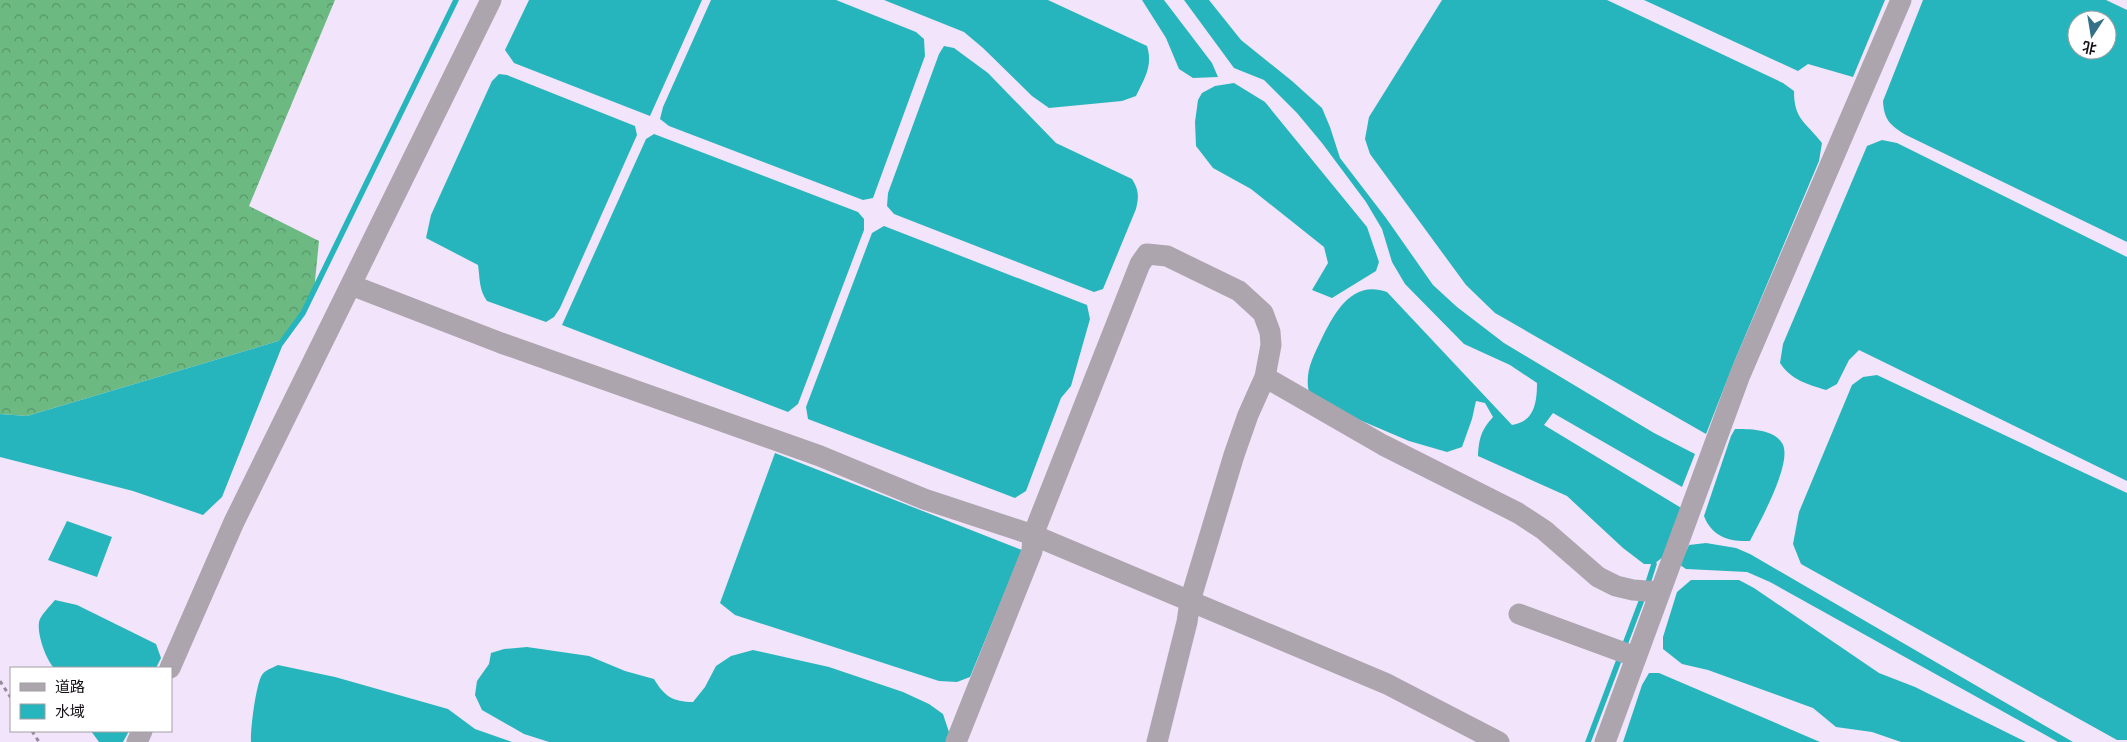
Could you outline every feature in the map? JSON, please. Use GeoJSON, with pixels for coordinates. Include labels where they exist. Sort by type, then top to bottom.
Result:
{"type":"FeatureCollection","features":[{"type":"Feature","properties":{"kind":"street"},"geometry":{"type":"LineString","coordinates":[[170,667],[234,522],[491,0]]}},
{"type":"Feature","properties":{"kind":"street"},"geometry":{"type":"LineString","coordinates":[[1605,742],[1740,375],[1901,0]]}},
{"type":"Feature","properties":{"kind":"street"},"geometry":{"type":"LineString","coordinates":[[956,742],[1032,551],[1033,535],[1140,264],[1147,254],[1167,256],[1239,290],[1263,313],[1270,332],[1272,345],[1265,377],[1248,415],[1234,456],[1190,601],[1187,622],[1158,742]]}},
{"type":"Feature","properties":{"kind":"street"},"geometry":{"type":"LineString","coordinates":[[351,285],[501,343],[820,456],[924,499],[1033,535],[1387,684],[1499,742]]}},
{"type":"Feature","properties":{"kind":"street"},"geometry":{"type":"LineString","coordinates":[[1265,377],[1383,446],[1518,513],[1544,530],[1598,577],[1616,586],[1633,590],[1660,592]]}},
{"type":"Feature","properties":{"kind":"street"},"geometry":{"type":"LineString","coordinates":[[1519,614],[1636,657]]}},
{"type":"Feature","properties":{"kind":"path"},"geometry":{"type":"LineString","coordinates":[[0,681],[10,696]]}},
{"type":"Feature","properties":{"kind":"green space"},"geometry":{"type":"Polygon","coordinates":[[[0,0],[335,0],[249,206],[319,241],[314,291],[285,339],[27,416],[0,414],[0,0]]]}},
{"type":"Feature","properties":{"kind":"water"},"geometry":{"type":"Polygon","coordinates":[[[529,0],[702,0],[650,116],[514,63],[505,50],[529,0]]]}},
{"type":"Feature","properties":{"kind":"water"},"geometry":{"type":"Polygon","coordinates":[[[711,0],[836,0],[916,32],[924,39],[925,56],[873,198],[863,200],[669,126],[660,119],[663,107],[711,0]]]}},
{"type":"Feature","properties":{"kind":"water"},"geometry":{"type":"Polygon","coordinates":[[[884,0],[1048,0],[1147,46],[1149,66],[1136,96],[1122,101],[1049,108],[1032,96],[964,32],[884,0]]]}},
{"type":"Feature","properties":{"kind":"water"},"geometry":{"type":"Polygon","coordinates":[[[1142,0],[1164,0],[1212,63],[1218,77],[1193,78],[1179,69],[1166,38],[1142,0]]]}},
{"type":"Feature","properties":{"kind":"water"},"geometry":{"type":"Polygon","coordinates":[[[1184,0],[1209,0],[1241,40],[1322,108],[1340,158],[1386,218],[1433,285],[1457,307],[1504,343],[1654,433],[1695,454],[1682,487],[1553,413],[1544,425],[1683,509],[1663,557],[1654,564],[1644,564],[1623,548],[1567,496],[1478,456],[1481,435],[1493,417],[1485,403],[1476,401],[1462,447],[1447,452],[1409,441],[1322,404],[1313,397],[1308,387],[1309,368],[1332,319],[1354,294],[1364,290],[1375,289],[1387,292],[1512,425],[1530,416],[1535,404],[1537,383],[1510,365],[1464,344],[1405,284],[1392,262],[1382,229],[1366,202],[1322,143],[1297,113],[1264,80],[1234,68],[1184,0]]]}},
{"type":"Feature","properties":{"kind":"water"},"geometry":{"type":"Polygon","coordinates":[[[1442,0],[1607,0],[1783,83],[1794,91],[1796,108],[1799,115],[1822,143],[1819,161],[1735,360],[1706,434],[1495,313],[1466,285],[1370,154],[1365,139],[1369,117],[1442,0]]]}},
{"type":"Feature","properties":{"kind":"water"},"geometry":{"type":"Polygon","coordinates":[[[1644,0],[1885,0],[1853,77],[1808,64],[1798,71],[1644,0]]]}},
{"type":"Feature","properties":{"kind":"water"},"geometry":{"type":"Polygon","coordinates":[[[1923,0],[2106,0],[2127,10],[2127,242],[1906,135],[1889,121],[1885,113],[1883,101],[1923,0]]]}},
{"type":"Feature","properties":{"kind":"water"},"geometry":{"type":"Polygon","coordinates":[[[944,46],[954,48],[988,73],[1056,143],[1132,179],[1138,194],[1136,209],[1103,289],[1094,292],[894,214],[887,206],[888,193],[939,54],[944,46]]]}},
{"type":"Feature","properties":{"kind":"water"},"geometry":{"type":"Polygon","coordinates":[[[499,74],[507,75],[635,126],[637,135],[560,308],[554,317],[546,322],[487,301],[481,288],[478,265],[426,238],[431,215],[492,81],[499,74]]]}},
{"type":"Feature","properties":{"kind":"water"},"geometry":{"type":"Polygon","coordinates":[[[1234,83],[1265,102],[1367,227],[1379,262],[1376,271],[1332,298],[1312,290],[1328,263],[1324,247],[1251,189],[1213,168],[1196,146],[1195,122],[1198,100],[1202,93],[1215,86],[1234,83]]]}},
{"type":"Feature","properties":{"kind":"water"},"geometry":{"type":"Polygon","coordinates":[[[654,134],[858,212],[864,219],[864,230],[798,404],[788,412],[562,325],[646,139],[654,134]]]}},
{"type":"Feature","properties":{"kind":"water"},"geometry":{"type":"Polygon","coordinates":[[[1882,140],[1897,143],[2127,257],[2127,481],[1859,350],[1849,360],[1837,384],[1826,390],[1794,377],[1784,369],[1780,363],[1783,344],[1867,146],[1882,140]]]}},
{"type":"Feature","properties":{"kind":"water"},"geometry":{"type":"Polygon","coordinates":[[[884,226],[1087,305],[1090,319],[1071,386],[1061,398],[1026,491],[1015,498],[808,419],[806,407],[872,233],[884,226]]]}},
{"type":"Feature","properties":{"kind":"water"},"geometry":{"type":"Polygon","coordinates":[[[285,339],[222,497],[203,515],[133,491],[0,457],[0,414],[27,416],[285,339]]]}},
{"type":"Feature","properties":{"kind":"water"},"geometry":{"type":"Polygon","coordinates":[[[1877,375],[2127,493],[2127,740],[2117,740],[1801,564],[1793,544],[1799,512],[1852,385],[1863,377],[1877,375]]]}},
{"type":"Feature","properties":{"kind":"water"},"geometry":{"type":"Polygon","coordinates":[[[1735,429],[1767,432],[1778,438],[1782,443],[1784,452],[1780,477],[1750,541],[1722,537],[1712,529],[1704,516],[1735,429]]]}},
{"type":"Feature","properties":{"kind":"water"},"geometry":{"type":"Polygon","coordinates":[[[775,453],[1022,550],[970,677],[957,682],[939,681],[735,615],[720,603],[775,453]]]}},
{"type":"Feature","properties":{"kind":"water"},"geometry":{"type":"Polygon","coordinates":[[[67,521],[112,537],[97,577],[48,560],[67,521]]]}},
{"type":"Feature","properties":{"kind":"water"},"geometry":{"type":"Polygon","coordinates":[[[1706,543],[1736,548],[1750,554],[2073,742],[2058,742],[1770,582],[1747,572],[1686,569],[1680,565],[1689,545],[1706,543]]]}},
{"type":"Feature","properties":{"kind":"water"},"geometry":{"type":"Polygon","coordinates":[[[1691,580],[1739,580],[1754,588],[1879,673],[1915,687],[2026,742],[1901,742],[1872,732],[1836,727],[1813,708],[1708,670],[1682,664],[1663,649],[1663,637],[1677,592],[1691,580]]]}},
{"type":"Feature","properties":{"kind":"water"},"geometry":{"type":"Polygon","coordinates":[[[55,600],[77,605],[156,644],[161,658],[156,667],[53,667],[42,645],[39,630],[41,617],[55,600]]]}},
{"type":"Feature","properties":{"kind":"water"},"geometry":{"type":"Polygon","coordinates":[[[527,647],[589,656],[625,671],[654,679],[665,694],[670,697],[680,701],[693,702],[705,687],[716,666],[731,656],[753,650],[829,667],[903,692],[929,704],[943,714],[950,735],[948,742],[549,742],[524,734],[482,710],[475,695],[477,681],[489,664],[491,653],[504,649],[527,647]]]}},
{"type":"Feature","properties":{"kind":"water"},"geometry":{"type":"Polygon","coordinates":[[[278,665],[335,677],[448,709],[475,729],[512,742],[251,742],[254,707],[260,680],[265,672],[278,665]]]}},
{"type":"Feature","properties":{"kind":"water"},"geometry":{"type":"Polygon","coordinates":[[[1649,673],[1659,673],[1820,742],[1623,742],[1642,685],[1649,673]]]}},
{"type":"Feature","properties":{"kind":"water"},"geometry":{"type":"Polygon","coordinates":[[[92,732],[128,732],[123,742],[99,742],[92,732]]]}},
{"type":"Feature","properties":{"kind":"waterway"},"geometry":{"type":"LineString","coordinates":[[281,343],[303,313],[456,0]]}},
{"type":"Feature","properties":{"kind":"waterway"},"geometry":{"type":"LineString","coordinates":[[1647,586],[1654,564]]}},
{"type":"Feature","properties":{"kind":"waterway"},"geometry":{"type":"LineString","coordinates":[[1588,742],[1644,594]]}}]}
